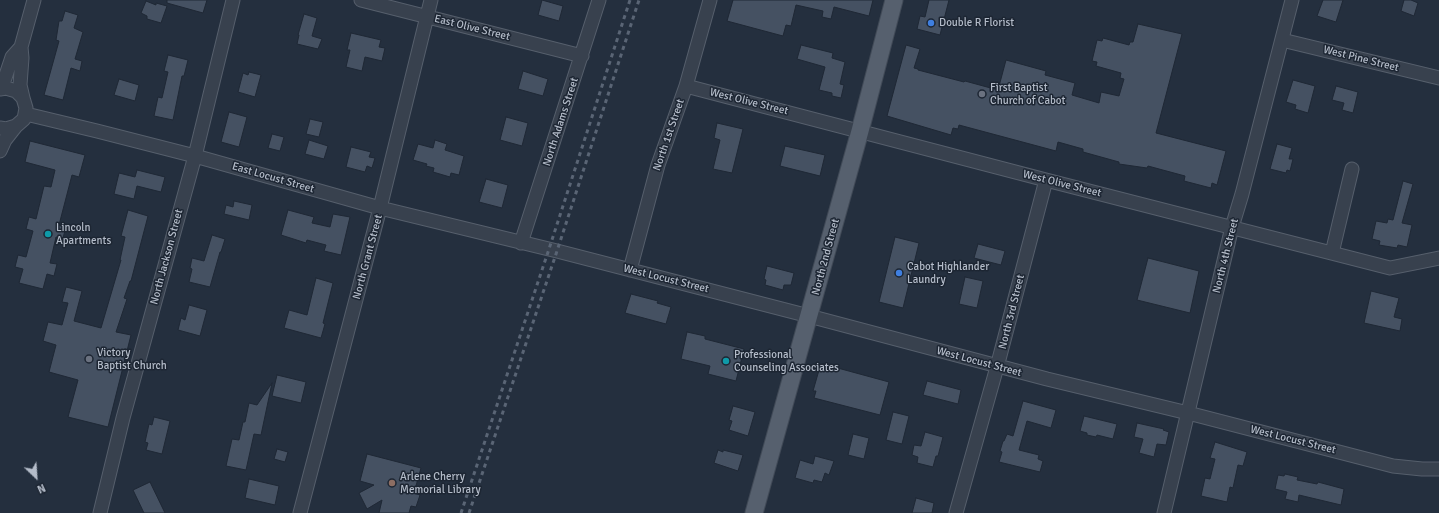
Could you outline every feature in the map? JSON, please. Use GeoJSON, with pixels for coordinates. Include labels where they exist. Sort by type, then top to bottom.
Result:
{"type":"FeatureCollection","features":[{"type":"Feature","properties":{"kind":"main road","name":"North 2nd Street"},"geometry":{"type":"LineString","coordinates":[[754,513],[810,316],[894,0]]}},
{"type":"Feature","properties":{"kind":"street"},"geometry":{"type":"LineString","coordinates":[[23,98],[20,85],[22,58],[21,47],[34,0]]}},
{"type":"Feature","properties":{"kind":"street","name":"North Jackson Street"},"geometry":{"type":"LineString","coordinates":[[100,513],[123,418],[195,156],[233,0]]}},
{"type":"Feature","properties":{"kind":"street","name":"East Olive Street"},"geometry":{"type":"LineString","coordinates":[[361,0],[582,56]]}},
{"type":"Feature","properties":{"kind":"street","name":"North Grant Street"},"geometry":{"type":"LineString","coordinates":[[300,513],[380,208],[431,0]]}},
{"type":"Feature","properties":{"kind":"street","name":"North Adams Street"},"geometry":{"type":"LineString","coordinates":[[521,243],[599,0]]}},
{"type":"Feature","properties":{"kind":"street","name":"North 1st Street"},"geometry":{"type":"LineString","coordinates":[[630,270],[658,165],[686,86],[710,0]]}},
{"type":"Feature","properties":{"kind":"street","name":"North 4th Street"},"geometry":{"type":"LineString","coordinates":[[1164,513],[1232,227],[1292,0]]}},
{"type":"Feature","properties":{"kind":"street","name":"West Pine Street"},"geometry":{"type":"LineString","coordinates":[[1282,40],[1439,78]]}},
{"type":"Feature","properties":{"kind":"street"},"geometry":{"type":"LineString","coordinates":[[0,151],[5,140],[26,114],[26,103],[20,94],[11,89],[0,87],[4,81],[12,57],[21,47]]}},
{"type":"Feature","properties":{"kind":"street","name":"West Olive Street"},"geometry":{"type":"LineString","coordinates":[[686,86],[1390,268],[1439,258]]}},
{"type":"Feature","properties":{"kind":"street","name":"East Locust Street"},"geometry":{"type":"LineString","coordinates":[[26,114],[98,130],[380,208],[521,243]]}},
{"type":"Feature","properties":{"kind":"street"},"geometry":{"type":"LineString","coordinates":[[0,128],[6,129],[16,126]]}},
{"type":"Feature","properties":{"kind":"street"},"geometry":{"type":"LineString","coordinates":[[1332,253],[1352,169]]}},
{"type":"Feature","properties":{"kind":"street","name":"North 3rd Street"},"geometry":{"type":"LineString","coordinates":[[956,513],[997,367],[1046,180]]}},
{"type":"Feature","properties":{"kind":"street","name":"West Locust Street"},"geometry":{"type":"LineString","coordinates":[[521,243],[810,316],[997,367],[1188,413],[1393,466],[1439,469]]}},
{"type":"Feature","properties":{"kind":"building"},"geometry":{"type":"Polygon","coordinates":[[[167,0],[207,0],[203,13],[167,3],[167,0]]]}},
{"type":"Feature","properties":{"kind":"building"},"geometry":{"type":"Polygon","coordinates":[[[542,0],[563,6],[559,21],[538,15],[542,0]]]}},
{"type":"Feature","properties":{"kind":"building"},"geometry":{"type":"Polygon","coordinates":[[[733,0],[873,0],[869,16],[834,7],[831,19],[822,17],[823,11],[796,5],[791,26],[786,25],[783,36],[727,21],[733,0]]]}},
{"type":"Feature","properties":{"kind":"building","name":"Double R Florist"},"geometry":{"type":"Polygon","coordinates":[[[929,0],[949,0],[940,35],[917,29],[920,16],[925,17],[929,0]]]}},
{"type":"Feature","properties":{"kind":"building"},"geometry":{"type":"Polygon","coordinates":[[[1323,0],[1343,0],[1336,22],[1317,16],[1323,0]]]}},
{"type":"Feature","properties":{"kind":"building"},"geometry":{"type":"Polygon","coordinates":[[[1404,0],[1411,0],[1418,3],[1414,16],[1401,11],[1404,0]]]}},
{"type":"Feature","properties":{"kind":"building"},"geometry":{"type":"Polygon","coordinates":[[[146,1],[156,5],[156,3],[167,6],[161,23],[147,19],[147,16],[141,13],[146,1]]]}},
{"type":"Feature","properties":{"kind":"building"},"geometry":{"type":"Polygon","coordinates":[[[65,11],[78,15],[74,28],[83,32],[75,59],[82,61],[80,71],[71,68],[63,100],[44,95],[59,41],[56,40],[59,21],[62,21],[65,11]]]}},
{"type":"Feature","properties":{"kind":"building"},"geometry":{"type":"Polygon","coordinates":[[[304,14],[317,18],[312,36],[322,39],[318,49],[297,44],[304,14]]]}},
{"type":"Feature","properties":{"kind":"building","name":"First Baptist Church of Cabot"},"geometry":{"type":"Polygon","coordinates":[[[1138,24],[1182,34],[1156,133],[1226,151],[1217,185],[1212,183],[1211,188],[1184,181],[1185,176],[1148,166],[1147,168],[1119,164],[1119,162],[1083,152],[1083,149],[1058,142],[1056,151],[959,125],[958,129],[953,128],[951,135],[887,116],[906,45],[920,49],[914,68],[964,82],[965,81],[998,90],[1006,60],[1046,71],[1045,75],[1075,83],[1072,95],[1099,103],[1101,92],[1119,96],[1124,79],[1120,78],[1121,73],[1096,66],[1097,62],[1092,61],[1097,40],[1102,41],[1103,38],[1129,45],[1130,42],[1133,42],[1138,24]]]}},
{"type":"Feature","properties":{"kind":"building"},"geometry":{"type":"Polygon","coordinates":[[[351,33],[381,40],[379,47],[385,48],[382,61],[365,57],[362,71],[346,67],[350,50],[347,50],[351,33]]]}},
{"type":"Feature","properties":{"kind":"building"},"geometry":{"type":"Polygon","coordinates":[[[801,45],[833,53],[832,58],[845,62],[840,84],[844,85],[841,98],[832,96],[832,93],[819,90],[825,67],[797,59],[801,45]]]}},
{"type":"Feature","properties":{"kind":"building"},"geometry":{"type":"Polygon","coordinates":[[[168,55],[188,60],[184,76],[182,76],[173,120],[154,116],[158,97],[162,98],[168,72],[164,71],[168,55]]]}},
{"type":"Feature","properties":{"kind":"building"},"geometry":{"type":"Polygon","coordinates":[[[523,71],[548,79],[543,96],[518,89],[523,71]]]}},
{"type":"Feature","properties":{"kind":"building"},"geometry":{"type":"Polygon","coordinates":[[[249,72],[261,75],[255,97],[238,92],[243,73],[248,75],[249,72]]]}},
{"type":"Feature","properties":{"kind":"building"},"geometry":{"type":"Polygon","coordinates":[[[119,79],[139,85],[135,101],[114,95],[119,79]]]}},
{"type":"Feature","properties":{"kind":"building"},"geometry":{"type":"Polygon","coordinates":[[[1293,80],[1315,86],[1308,113],[1295,109],[1296,105],[1286,102],[1293,80]]]}},
{"type":"Feature","properties":{"kind":"building"},"geometry":{"type":"Polygon","coordinates":[[[1336,86],[1358,92],[1353,113],[1342,110],[1344,103],[1332,100],[1336,86]]]}},
{"type":"Feature","properties":{"kind":"building"},"geometry":{"type":"Polygon","coordinates":[[[229,112],[247,117],[239,147],[221,142],[229,112]]]}},
{"type":"Feature","properties":{"kind":"building"},"geometry":{"type":"Polygon","coordinates":[[[506,117],[528,123],[522,146],[500,140],[506,117]]]}},
{"type":"Feature","properties":{"kind":"building"},"geometry":{"type":"Polygon","coordinates":[[[310,119],[323,122],[319,137],[306,134],[310,119]]]}},
{"type":"Feature","properties":{"kind":"building"},"geometry":{"type":"Polygon","coordinates":[[[717,123],[743,129],[732,173],[713,169],[720,140],[714,138],[717,123]]]}},
{"type":"Feature","properties":{"kind":"building"},"geometry":{"type":"Polygon","coordinates":[[[272,134],[284,137],[280,151],[268,148],[272,134]]]}},
{"type":"Feature","properties":{"kind":"building"},"geometry":{"type":"Polygon","coordinates":[[[309,140],[328,146],[324,159],[305,154],[309,140]]]}},
{"type":"Feature","properties":{"kind":"building"},"geometry":{"type":"Polygon","coordinates":[[[435,140],[447,144],[445,150],[464,156],[459,175],[451,173],[450,177],[433,172],[434,168],[426,166],[427,164],[413,160],[418,144],[433,148],[435,140]]]}},
{"type":"Feature","properties":{"kind":"building","name":"Lincoln Apartments"},"geometry":{"type":"Polygon","coordinates":[[[30,141],[85,155],[79,177],[72,175],[59,225],[66,227],[63,238],[56,237],[50,263],[57,264],[54,276],[47,274],[43,289],[19,283],[23,269],[15,267],[18,255],[26,257],[33,231],[26,229],[29,217],[36,219],[44,186],[51,187],[55,170],[25,162],[30,141]]]}},
{"type":"Feature","properties":{"kind":"building"},"geometry":{"type":"Polygon","coordinates":[[[1277,144],[1292,148],[1289,159],[1293,159],[1290,171],[1287,170],[1286,173],[1270,169],[1277,144]]]}},
{"type":"Feature","properties":{"kind":"building"},"geometry":{"type":"Polygon","coordinates":[[[785,146],[825,155],[820,176],[780,166],[785,146]]]}},
{"type":"Feature","properties":{"kind":"building"},"geometry":{"type":"Polygon","coordinates":[[[351,147],[371,152],[369,157],[375,158],[372,168],[367,166],[365,172],[346,167],[351,147]]]}},
{"type":"Feature","properties":{"kind":"building"},"geometry":{"type":"Polygon","coordinates":[[[137,170],[165,177],[161,192],[137,186],[134,199],[114,194],[119,173],[135,177],[137,170]]]}},
{"type":"Feature","properties":{"kind":"building"},"geometry":{"type":"Polygon","coordinates":[[[486,179],[508,185],[502,208],[479,202],[486,179]]]}},
{"type":"Feature","properties":{"kind":"building"},"geometry":{"type":"Polygon","coordinates":[[[1403,181],[1413,184],[1402,223],[1412,225],[1407,247],[1398,245],[1397,248],[1379,245],[1380,241],[1372,239],[1376,221],[1387,223],[1388,219],[1393,220],[1403,181]]]}},
{"type":"Feature","properties":{"kind":"building"},"geometry":{"type":"Polygon","coordinates":[[[234,201],[252,205],[249,220],[224,214],[226,205],[233,207],[234,201]]]}},
{"type":"Feature","properties":{"kind":"building"},"geometry":{"type":"Polygon","coordinates":[[[128,210],[148,216],[131,281],[124,298],[127,299],[116,332],[131,335],[108,427],[68,417],[78,380],[49,372],[56,345],[43,341],[48,322],[62,325],[68,303],[62,302],[66,287],[82,291],[74,321],[101,328],[121,260],[125,237],[121,236],[128,210]]]}},
{"type":"Feature","properties":{"kind":"building"},"geometry":{"type":"Polygon","coordinates":[[[288,210],[314,217],[312,223],[330,227],[333,214],[350,217],[341,255],[324,251],[326,245],[307,240],[306,243],[281,235],[288,210]]]}},
{"type":"Feature","properties":{"kind":"building"},"geometry":{"type":"Polygon","coordinates":[[[212,235],[225,239],[210,287],[189,282],[192,269],[190,268],[192,258],[204,261],[212,235]]]}},
{"type":"Feature","properties":{"kind":"building","name":"Cabot Highlander Laundry"},"geometry":{"type":"Polygon","coordinates":[[[895,237],[919,243],[903,308],[879,302],[895,237]]]}},
{"type":"Feature","properties":{"kind":"building"},"geometry":{"type":"Polygon","coordinates":[[[978,244],[1005,251],[1001,265],[974,258],[978,244]]]}},
{"type":"Feature","properties":{"kind":"building"},"geometry":{"type":"Polygon","coordinates":[[[1148,258],[1199,271],[1190,313],[1137,300],[1148,258]]]}},
{"type":"Feature","properties":{"kind":"building"},"geometry":{"type":"Polygon","coordinates":[[[767,266],[794,273],[791,285],[784,285],[783,290],[765,285],[766,280],[764,279],[767,266]]]}},
{"type":"Feature","properties":{"kind":"building"},"geometry":{"type":"Polygon","coordinates":[[[965,277],[983,281],[977,308],[959,304],[965,277]]]}},
{"type":"Feature","properties":{"kind":"building"},"geometry":{"type":"Polygon","coordinates":[[[316,278],[333,283],[323,323],[325,324],[321,338],[284,328],[289,310],[307,315],[316,278]]]}},
{"type":"Feature","properties":{"kind":"building"},"geometry":{"type":"Polygon","coordinates":[[[1371,291],[1399,298],[1394,317],[1402,319],[1400,331],[1364,323],[1371,291]]]}},
{"type":"Feature","properties":{"kind":"building"},"geometry":{"type":"Polygon","coordinates":[[[631,294],[658,301],[657,303],[671,307],[666,324],[625,313],[631,294]]]}},
{"type":"Feature","properties":{"kind":"building"},"geometry":{"type":"Polygon","coordinates":[[[189,305],[207,310],[200,336],[178,330],[181,318],[185,320],[189,305]]]}},
{"type":"Feature","properties":{"kind":"building"},"geometry":{"type":"Polygon","coordinates":[[[687,332],[705,336],[705,339],[744,349],[736,381],[708,374],[710,366],[681,359],[687,332]]]}},
{"type":"Feature","properties":{"kind":"building"},"geometry":{"type":"Polygon","coordinates":[[[823,364],[889,382],[880,415],[814,398],[816,391],[813,391],[819,370],[821,371],[823,364]]]}},
{"type":"Feature","properties":{"kind":"building"},"geometry":{"type":"Polygon","coordinates":[[[277,375],[306,382],[301,403],[272,396],[277,375]]]}},
{"type":"Feature","properties":{"kind":"building"},"geometry":{"type":"Polygon","coordinates":[[[927,381],[961,390],[958,404],[923,395],[927,381]]]}},
{"type":"Feature","properties":{"kind":"building"},"geometry":{"type":"Polygon","coordinates":[[[272,383],[261,435],[254,434],[246,470],[226,466],[232,439],[239,440],[249,403],[257,405],[272,383]]]}},
{"type":"Feature","properties":{"kind":"building"},"geometry":{"type":"Polygon","coordinates":[[[1023,401],[1056,410],[1051,428],[1027,421],[1019,450],[1039,455],[1038,459],[1043,461],[1040,472],[999,462],[1003,441],[1007,434],[1013,436],[1023,401]]]}},
{"type":"Feature","properties":{"kind":"building"},"geometry":{"type":"Polygon","coordinates":[[[733,406],[755,412],[748,436],[729,430],[732,421],[729,420],[733,406]]]}},
{"type":"Feature","properties":{"kind":"building"},"geometry":{"type":"Polygon","coordinates":[[[893,412],[909,416],[902,444],[886,440],[893,412]]]}},
{"type":"Feature","properties":{"kind":"building"},"geometry":{"type":"Polygon","coordinates":[[[1084,416],[1117,424],[1113,439],[1097,435],[1096,437],[1087,435],[1087,433],[1080,431],[1084,416]]]}},
{"type":"Feature","properties":{"kind":"building"},"geometry":{"type":"Polygon","coordinates":[[[154,417],[170,421],[162,454],[146,450],[148,443],[145,442],[149,424],[152,425],[154,417]]]}},
{"type":"Feature","properties":{"kind":"building"},"geometry":{"type":"Polygon","coordinates":[[[1137,423],[1164,429],[1163,430],[1169,432],[1166,445],[1157,444],[1154,457],[1139,453],[1143,439],[1134,437],[1137,423]]]}},
{"type":"Feature","properties":{"kind":"building"},"geometry":{"type":"Polygon","coordinates":[[[925,432],[943,437],[938,456],[936,456],[933,467],[917,463],[918,457],[912,455],[914,445],[921,446],[925,432]]]}},
{"type":"Feature","properties":{"kind":"building"},"geometry":{"type":"Polygon","coordinates":[[[853,434],[869,438],[864,459],[848,455],[853,434]]]}},
{"type":"Feature","properties":{"kind":"building"},"geometry":{"type":"Polygon","coordinates":[[[1215,442],[1247,452],[1243,466],[1238,465],[1233,488],[1230,487],[1227,502],[1201,496],[1205,478],[1210,479],[1215,459],[1210,458],[1215,442]]]}},
{"type":"Feature","properties":{"kind":"building"},"geometry":{"type":"Polygon","coordinates":[[[277,449],[288,452],[285,462],[274,459],[277,449]]]}},
{"type":"Feature","properties":{"kind":"building"},"geometry":{"type":"Polygon","coordinates":[[[718,450],[743,455],[738,471],[714,463],[718,450]]]}},
{"type":"Feature","properties":{"kind":"building","name":"Arlene Cherry Memorial Library"},"geometry":{"type":"Polygon","coordinates":[[[367,454],[421,468],[414,493],[420,495],[416,507],[411,506],[409,513],[379,513],[382,500],[367,509],[359,493],[374,485],[360,481],[367,454]]]}},
{"type":"Feature","properties":{"kind":"building"},"geometry":{"type":"Polygon","coordinates":[[[815,456],[834,461],[829,475],[825,473],[822,482],[814,480],[813,483],[795,478],[800,460],[813,464],[815,456]]]}},
{"type":"Feature","properties":{"kind":"building"},"geometry":{"type":"Polygon","coordinates":[[[1285,474],[1298,477],[1297,480],[1317,484],[1318,482],[1344,489],[1341,505],[1299,495],[1298,502],[1285,499],[1287,492],[1275,489],[1278,475],[1284,476],[1285,474]]]}},
{"type":"Feature","properties":{"kind":"building"},"geometry":{"type":"Polygon","coordinates":[[[249,479],[279,486],[275,505],[245,498],[249,479]]]}},
{"type":"Feature","properties":{"kind":"building"},"geometry":{"type":"Polygon","coordinates":[[[150,482],[165,513],[144,513],[133,490],[150,482]]]}},
{"type":"Feature","properties":{"kind":"building"},"geometry":{"type":"Polygon","coordinates":[[[916,498],[934,503],[932,513],[912,513],[916,498]]]}},
{"type":"Feature","properties":{"kind":"railway"},"geometry":{"type":"LineString","coordinates":[[461,513],[630,0]]}},
{"type":"Feature","properties":{"kind":"railway"},"geometry":{"type":"LineString","coordinates":[[469,513],[639,0]]}},
{"type":"Feature","properties":{"kind":"place","name":"Double R Florist"},"geometry":{"type":"Point","coordinates":[931,23]}},
{"type":"Feature","properties":{"kind":"place","name":"First Baptist Church of Cabot"},"geometry":{"type":"Point","coordinates":[982,94]}},
{"type":"Feature","properties":{"kind":"place","name":"Lincoln Apartments"},"geometry":{"type":"Point","coordinates":[48,234]}},
{"type":"Feature","properties":{"kind":"place","name":"Cabot Highlander Laundry"},"geometry":{"type":"Point","coordinates":[899,273]}},
{"type":"Feature","properties":{"kind":"place","name":"Victory Baptist Church"},"geometry":{"type":"Point","coordinates":[89,359]}},
{"type":"Feature","properties":{"kind":"place","name":"Professional Counseling Associates"},"geometry":{"type":"Point","coordinates":[726,361]}},
{"type":"Feature","properties":{"kind":"place","name":"Arlene Cherry Memorial Library"},"geometry":{"type":"Point","coordinates":[392,483]}}]}
